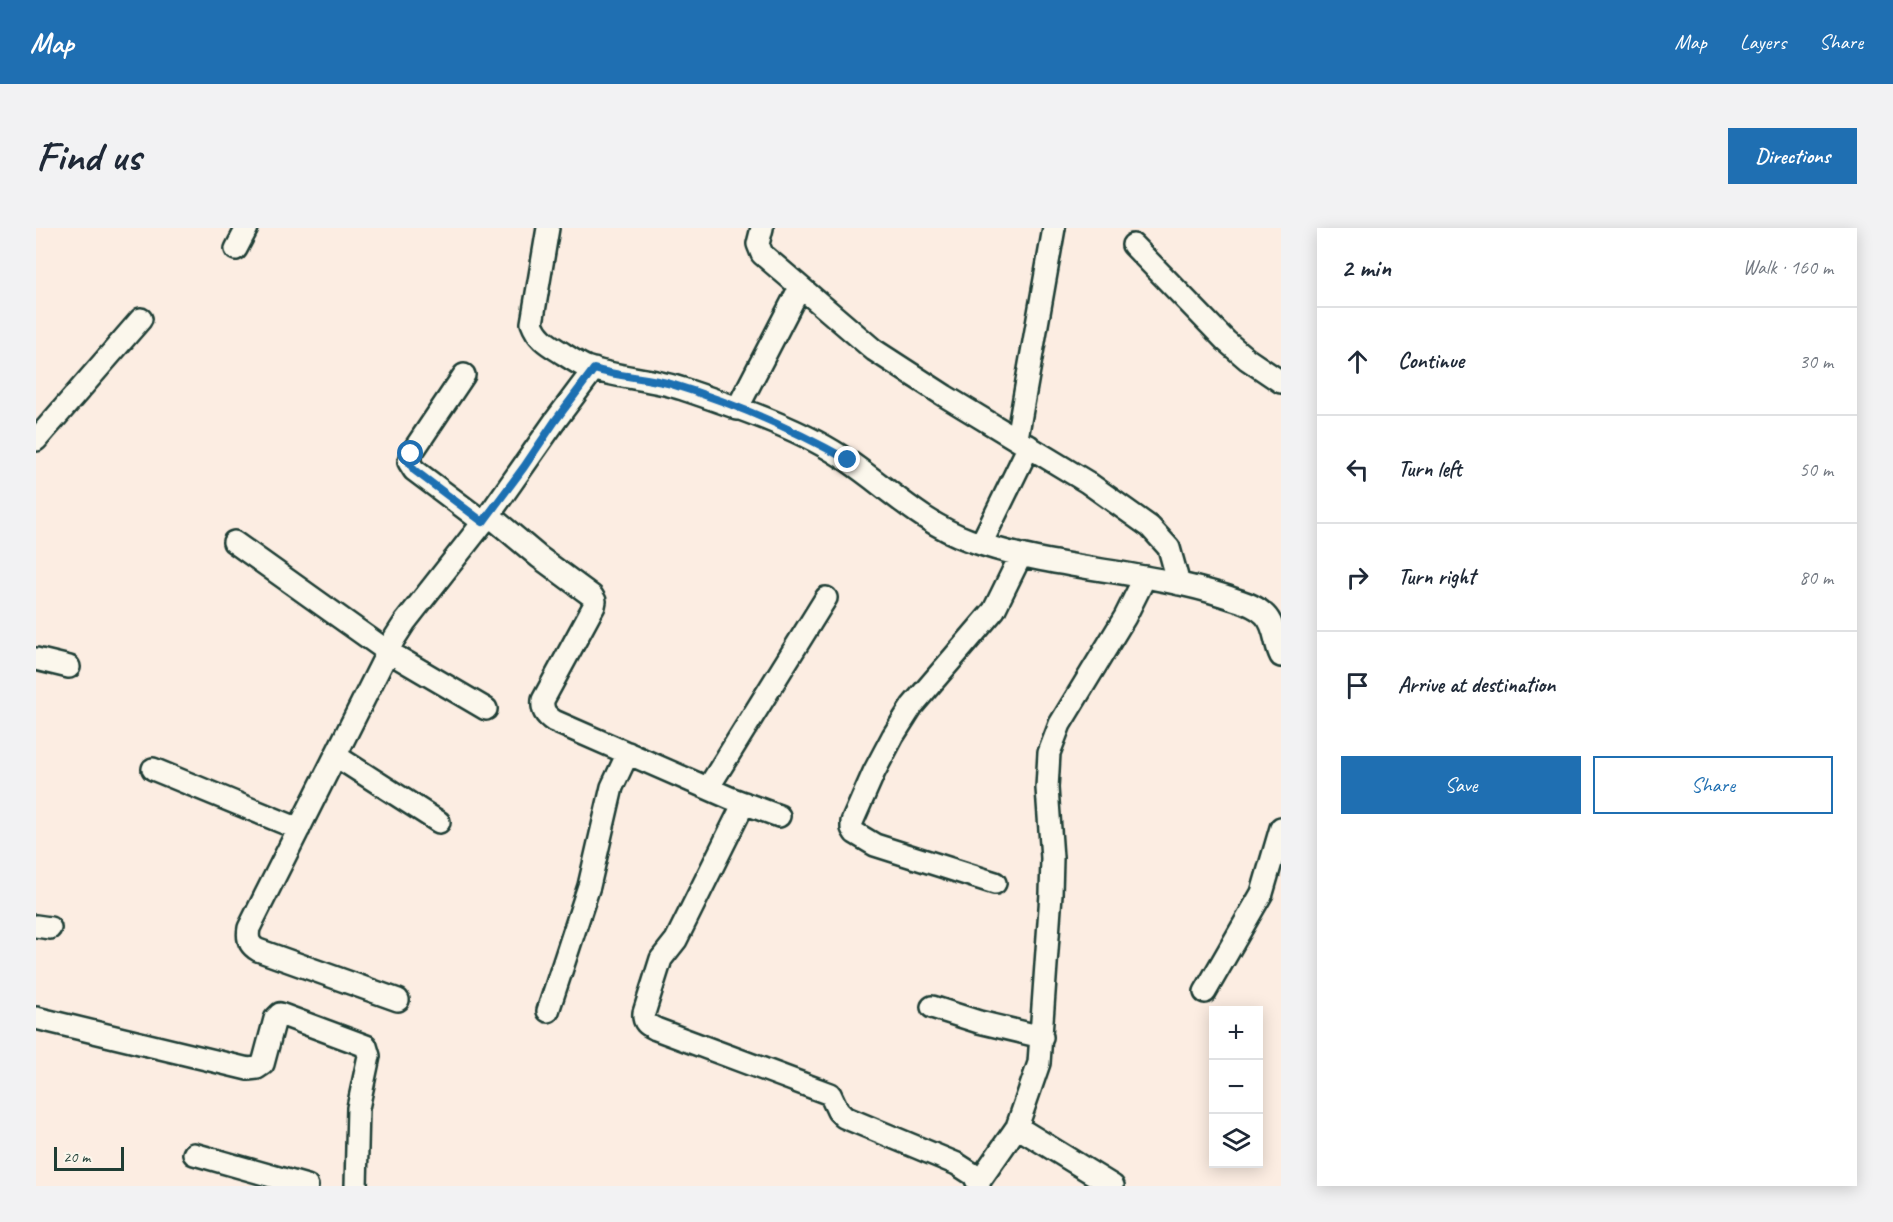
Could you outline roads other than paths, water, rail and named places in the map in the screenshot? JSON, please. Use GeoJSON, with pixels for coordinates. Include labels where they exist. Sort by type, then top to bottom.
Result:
{"type":"FeatureCollection","features":[{"type":"Feature","properties":{"kind":"street"},"geometry":{"type":"LineString","coordinates":[[236,249],[247,228]]}},
{"type":"Feature","properties":{"kind":"street"},"geometry":{"type":"LineString","coordinates":[[548,228],[532,311],[534,331],[542,340],[583,366],[671,384],[783,426],[848,460],[911,509],[940,528],[981,544],[1021,555],[1179,584],[1238,601],[1261,611],[1268,617],[1281,656]]}},
{"type":"Feature","properties":{"kind":"street"},"geometry":{"type":"LineString","coordinates":[[762,228],[758,240],[762,254],[874,350],[1087,482],[1150,527],[1169,548],[1179,584]]}},
{"type":"Feature","properties":{"kind":"street"},"geometry":{"type":"LineString","coordinates":[[981,544],[1023,442],[1054,228]]}},
{"type":"Feature","properties":{"kind":"street"},"geometry":{"type":"LineString","coordinates":[[1133,245],[1226,341],[1281,381]]}},
{"type":"Feature","properties":{"kind":"street"},"geometry":{"type":"LineString","coordinates":[[736,408],[800,287]]}},
{"type":"Feature","properties":{"kind":"street"},"geometry":{"type":"LineString","coordinates":[[36,440],[141,320]]}},
{"type":"Feature","properties":{"kind":"street"},"geometry":{"type":"LineString","coordinates":[[398,1000],[258,950],[251,946],[249,928],[387,651],[405,622],[486,519],[594,369]]}},
{"type":"Feature","properties":{"kind":"street"},"geometry":{"type":"LineString","coordinates":[[464,375],[411,454],[409,462],[414,470],[539,557],[592,596],[595,601],[543,700],[543,711],[554,721],[708,788],[779,816]]}},
{"type":"Feature","properties":{"kind":"street"},"geometry":{"type":"LineString","coordinates":[[234,543],[387,651],[486,709]]}},
{"type":"Feature","properties":{"kind":"street"},"geometry":{"type":"LineString","coordinates":[[995,883],[875,844],[855,833],[852,822],[893,736],[912,706],[994,610],[1021,555]]}},
{"type":"Feature","properties":{"kind":"street"},"geometry":{"type":"LineString","coordinates":[[978,1184],[1017,1127],[1037,1073],[1042,1037],[1052,867],[1047,788],[1049,753],[1060,724],[1136,599],[1145,577]]}},
{"type":"Feature","properties":{"kind":"street"},"geometry":{"type":"LineString","coordinates":[[708,788],[826,598]]}},
{"type":"Feature","properties":{"kind":"street"},"geometry":{"type":"LineString","coordinates":[[36,659],[69,667]]}},
{"type":"Feature","properties":{"kind":"street"},"geometry":{"type":"LineString","coordinates":[[548,1011],[589,886],[612,787],[628,753]]}},
{"type":"Feature","properties":{"kind":"street"},"geometry":{"type":"LineString","coordinates":[[336,756],[439,822]]}},
{"type":"Feature","properties":{"kind":"street"},"geometry":{"type":"LineString","coordinates":[[153,769],[298,830]]}},
{"type":"Feature","properties":{"kind":"street"},"geometry":{"type":"LineString","coordinates":[[744,803],[676,940],[661,959],[644,1013],[644,1021],[656,1029],[830,1094],[841,1114],[848,1119],[957,1164],[974,1175],[978,1184]]}},
{"type":"Feature","properties":{"kind":"street"},"geometry":{"type":"LineString","coordinates":[[1205,993],[1262,893],[1281,828]]}},
{"type":"Feature","properties":{"kind":"street"},"geometry":{"type":"LineString","coordinates":[[932,1007],[979,1022],[1042,1037]]}},
{"type":"Feature","properties":{"kind":"street"},"geometry":{"type":"LineString","coordinates":[[36,1018],[253,1069],[263,1064],[275,1019],[280,1014],[366,1046],[369,1056],[358,1108],[356,1186]]}},
{"type":"Feature","properties":{"kind":"street"},"geometry":{"type":"LineString","coordinates":[[1017,1127],[1113,1186]]}},
{"type":"Feature","properties":{"kind":"street"},"geometry":{"type":"LineString","coordinates":[[194,1154],[306,1186]]}}]}
